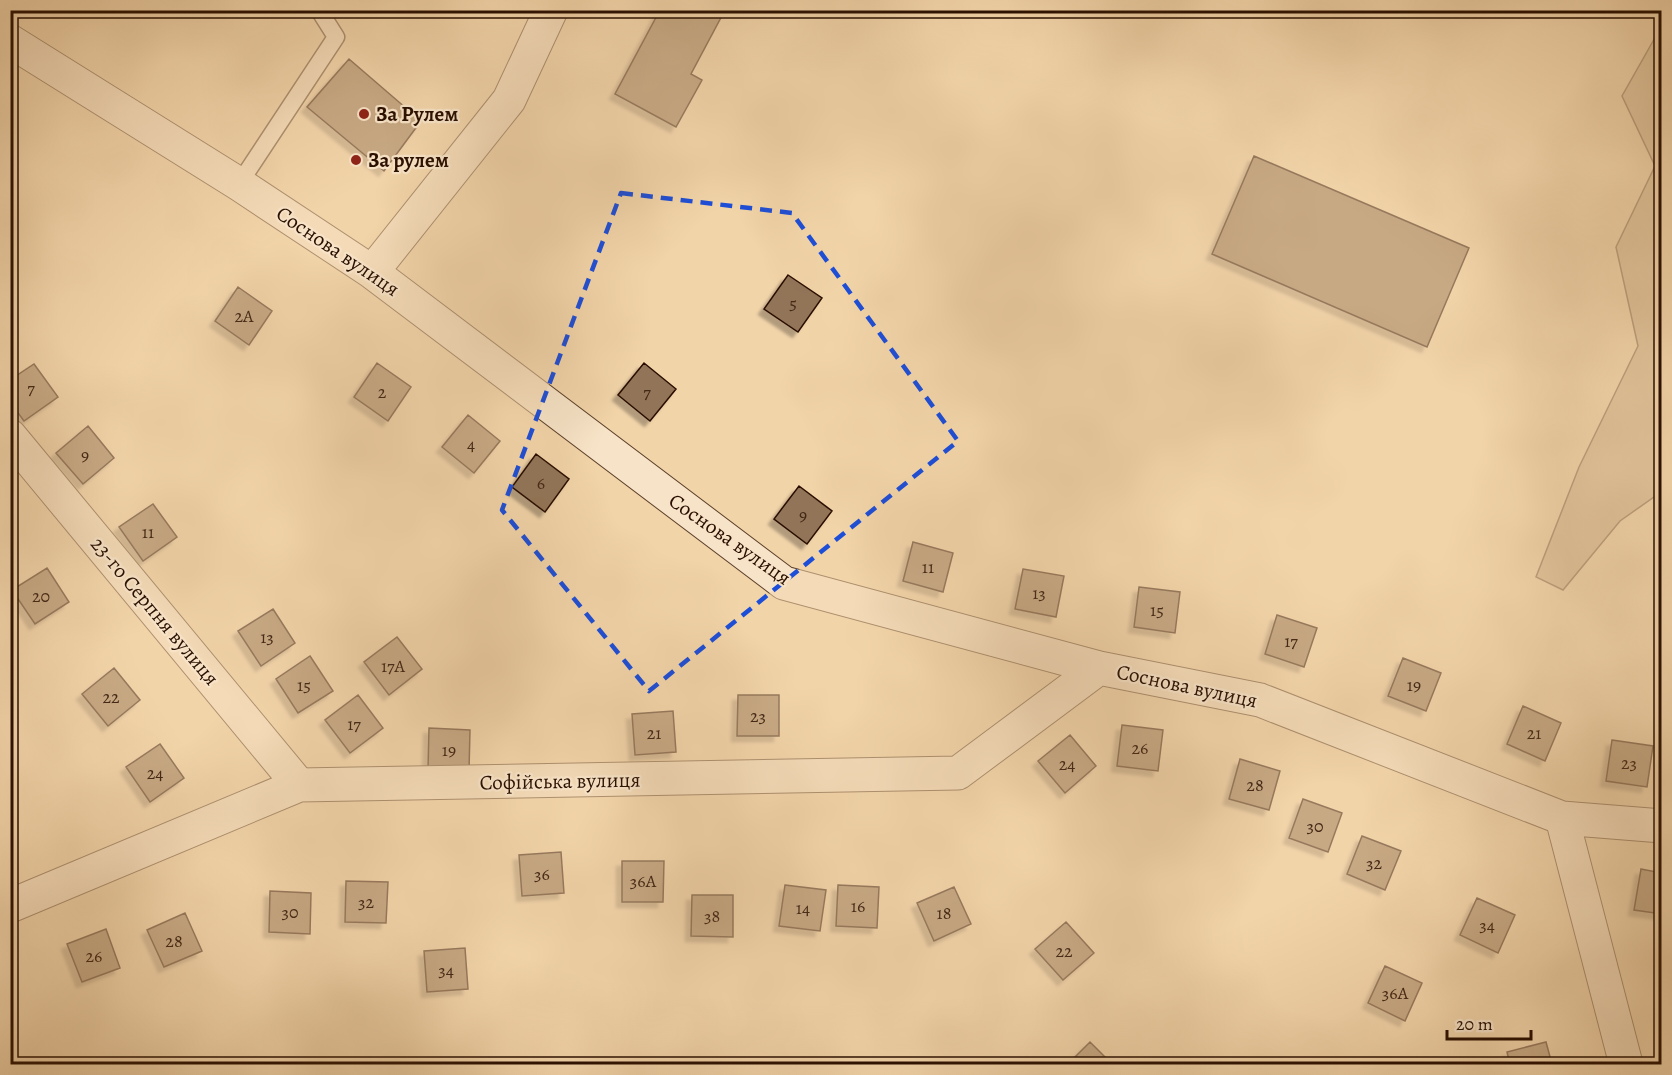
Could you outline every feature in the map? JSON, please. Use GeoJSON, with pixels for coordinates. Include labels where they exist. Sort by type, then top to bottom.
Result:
{"type":"FeatureCollection","features":[{"type":"Feature","properties":{"kind":"street"},"geometry":{"type":"LineString","coordinates":[[372,272],[509,100],[551,10]]}},
{"type":"Feature","properties":{"kind":"street","name":"Соснова вулиця"},"geometry":{"type":"LineString","coordinates":[[10,41],[239,184],[372,272],[784,583],[1098,668],[1260,700],[1562,818],[1662,826]]}},
{"type":"Feature","properties":{"kind":"street","name":"23-го Серпня вулиця"},"geometry":{"type":"LineString","coordinates":[[10,436],[300,785]]}},
{"type":"Feature","properties":{"kind":"street","name":"Софійська вулиця"},"geometry":{"type":"LineString","coordinates":[[10,906],[300,785],[958,773],[1098,668]]}},
{"type":"Feature","properties":{"kind":"street"},"geometry":{"type":"LineString","coordinates":[[1562,818],[1626,1065]]}},
{"type":"Feature","properties":{"kind":"lane"},"geometry":{"type":"LineString","coordinates":[[239,184],[336,37],[319,10]]}},
{"type":"Feature","properties":{"kind":"highlighted area"},"geometry":{"type":"Polygon","coordinates":[[[621,193],[792,213],[958,441],[649,691],[502,510],[621,193]]]}},
{"type":"Feature","properties":{"kind":"shaded area"},"geometry":{"type":"Polygon","coordinates":[[[1661,27],[1661,492],[1620,521],[1563,590],[1536,577],[1579,467],[1638,346],[1616,247],[1655,166],[1622,96],[1661,27]]]}},
{"type":"Feature","properties":{"kind":"building"},"geometry":{"type":"Polygon","coordinates":[[[660,10],[725,10],[691,74],[702,80],[676,127],[615,94],[660,10]]]}},
{"type":"Feature","properties":{"kind":"building","name":"За Рулем"},"geometry":{"type":"Polygon","coordinates":[[[349,59],[421,121],[384,171],[307,107],[349,59]]]}},
{"type":"Feature","properties":{"kind":"building"},"geometry":{"type":"Polygon","coordinates":[[[1254,156],[1469,248],[1427,347],[1212,254],[1254,156]]]}},
{"type":"Feature","properties":{"kind":"building"},"geometry":{"type":"Polygon","coordinates":[[[788,275],[822,298],[798,332],[764,309],[788,275]]]}},
{"type":"Feature","properties":{"kind":"building"},"geometry":{"type":"Polygon","coordinates":[[[238,287],[272,311],[249,345],[215,321],[238,287]]]}},
{"type":"Feature","properties":{"kind":"building"},"geometry":{"type":"Polygon","coordinates":[[[377,363],[411,387],[388,421],[354,397],[377,363]]]}},
{"type":"Feature","properties":{"kind":"building"},"geometry":{"type":"Polygon","coordinates":[[[644,363],[676,389],[650,421],[618,395],[644,363]]]}},
{"type":"Feature","properties":{"kind":"building"},"geometry":{"type":"Polygon","coordinates":[[[34,364],[58,397],[24,421],[10,402],[10,380],[34,364]]]}},
{"type":"Feature","properties":{"kind":"building"},"geometry":{"type":"Polygon","coordinates":[[[468,415],[500,441],[474,473],[442,447],[468,415]]]}},
{"type":"Feature","properties":{"kind":"building"},"geometry":{"type":"Polygon","coordinates":[[[88,426],[114,458],[83,484],[56,453],[88,426]]]}},
{"type":"Feature","properties":{"kind":"building"},"geometry":{"type":"Polygon","coordinates":[[[536,454],[569,479],[545,512],[512,487],[536,454]]]}},
{"type":"Feature","properties":{"kind":"building"},"geometry":{"type":"Polygon","coordinates":[[[799,486],[832,511],[807,544],[774,519],[799,486]]]}},
{"type":"Feature","properties":{"kind":"building"},"geometry":{"type":"Polygon","coordinates":[[[153,504],[177,537],[143,561],[119,527],[153,504]]]}},
{"type":"Feature","properties":{"kind":"building"},"geometry":{"type":"Polygon","coordinates":[[[913,542],[953,553],[943,592],[903,581],[913,542]]]}},
{"type":"Feature","properties":{"kind":"building"},"geometry":{"type":"Polygon","coordinates":[[[47,568],[69,602],[35,624],[12,590],[47,568]]]}},
{"type":"Feature","properties":{"kind":"building"},"geometry":{"type":"Polygon","coordinates":[[[1023,569],[1064,576],[1056,617],[1015,609],[1023,569]]]}},
{"type":"Feature","properties":{"kind":"building"},"geometry":{"type":"Polygon","coordinates":[[[1139,587],[1180,592],[1175,633],[1134,627],[1139,587]]]}},
{"type":"Feature","properties":{"kind":"building"},"geometry":{"type":"Polygon","coordinates":[[[273,609],[295,643],[261,666],[238,631],[273,609]]]}},
{"type":"Feature","properties":{"kind":"building"},"geometry":{"type":"Polygon","coordinates":[[[1277,615],[1317,628],[1304,667],[1265,654],[1277,615]]]}},
{"type":"Feature","properties":{"kind":"building"},"geometry":{"type":"Polygon","coordinates":[[[397,637],[422,669],[389,695],[364,662],[397,637]]]}},
{"type":"Feature","properties":{"kind":"building"},"geometry":{"type":"Polygon","coordinates":[[[310,656],[333,691],[298,713],[276,679],[310,656]]]}},
{"type":"Feature","properties":{"kind":"building"},"geometry":{"type":"Polygon","coordinates":[[[1403,658],[1441,673],[1426,711],[1388,696],[1403,658]]]}},
{"type":"Feature","properties":{"kind":"building"},"geometry":{"type":"Polygon","coordinates":[[[114,668],[140,700],[108,726],[82,694],[114,668]]]}},
{"type":"Feature","properties":{"kind":"building"},"geometry":{"type":"Polygon","coordinates":[[[358,695],[383,728],[350,753],[325,720],[358,695]]]}},
{"type":"Feature","properties":{"kind":"building"},"geometry":{"type":"Polygon","coordinates":[[[738,695],[779,695],[779,736],[737,736],[738,695]]]}},
{"type":"Feature","properties":{"kind":"building"},"geometry":{"type":"Polygon","coordinates":[[[1523,706],[1561,723],[1545,761],[1507,744],[1523,706]]]}},
{"type":"Feature","properties":{"kind":"building"},"geometry":{"type":"Polygon","coordinates":[[[673,711],[676,752],[635,755],[632,714],[673,711]]]}},
{"type":"Feature","properties":{"kind":"building"},"geometry":{"type":"Polygon","coordinates":[[[1122,725],[1163,730],[1158,771],[1117,766],[1122,725]]]}},
{"type":"Feature","properties":{"kind":"building"},"geometry":{"type":"Polygon","coordinates":[[[429,728],[470,730],[469,771],[428,770],[429,728]]]}},
{"type":"Feature","properties":{"kind":"building"},"geometry":{"type":"Polygon","coordinates":[[[1070,735],[1096,766],[1065,793],[1038,761],[1070,735]]]}},
{"type":"Feature","properties":{"kind":"building"},"geometry":{"type":"Polygon","coordinates":[[[1612,740],[1653,746],[1647,787],[1606,781],[1612,740]]]}},
{"type":"Feature","properties":{"kind":"building"},"geometry":{"type":"Polygon","coordinates":[[[160,744],[184,778],[150,802],[126,767],[160,744]]]}},
{"type":"Feature","properties":{"kind":"building"},"geometry":{"type":"Polygon","coordinates":[[[1240,759],[1280,771],[1269,810],[1229,799],[1240,759]]]}},
{"type":"Feature","properties":{"kind":"building"},"geometry":{"type":"Polygon","coordinates":[[[1303,799],[1342,813],[1328,852],[1289,838],[1303,799]]]}},
{"type":"Feature","properties":{"kind":"building"},"geometry":{"type":"Polygon","coordinates":[[[1362,836],[1401,851],[1385,890],[1347,874],[1362,836]]]}},
{"type":"Feature","properties":{"kind":"building"},"geometry":{"type":"Polygon","coordinates":[[[561,852],[564,893],[522,896],[519,855],[561,852]]]}},
{"type":"Feature","properties":{"kind":"building"},"geometry":{"type":"Polygon","coordinates":[[[622,861],[664,861],[663,902],[622,902],[622,861]]]}},
{"type":"Feature","properties":{"kind":"building"},"geometry":{"type":"Polygon","coordinates":[[[1641,869],[1662,873],[1662,914],[1634,910],[1641,869]]]}},
{"type":"Feature","properties":{"kind":"building"},"geometry":{"type":"Polygon","coordinates":[[[346,881],[388,882],[386,923],[345,922],[346,881]]]}},
{"type":"Feature","properties":{"kind":"building"},"geometry":{"type":"Polygon","coordinates":[[[785,885],[826,890],[820,931],[779,926],[785,885]]]}},
{"type":"Feature","properties":{"kind":"building"},"geometry":{"type":"Polygon","coordinates":[[[838,885],[879,887],[877,928],[836,926],[838,885]]]}},
{"type":"Feature","properties":{"kind":"building"},"geometry":{"type":"Polygon","coordinates":[[[954,887],[971,924],[934,941],[917,903],[954,887]]]}},
{"type":"Feature","properties":{"kind":"building"},"geometry":{"type":"Polygon","coordinates":[[[270,891],[311,893],[310,934],[269,932],[270,891]]]}},
{"type":"Feature","properties":{"kind":"building"},"geometry":{"type":"Polygon","coordinates":[[[692,895],[733,895],[733,937],[691,936],[692,895]]]}},
{"type":"Feature","properties":{"kind":"building"},"geometry":{"type":"Polygon","coordinates":[[[1477,898],[1515,915],[1498,953],[1460,935],[1477,898]]]}},
{"type":"Feature","properties":{"kind":"building"},"geometry":{"type":"Polygon","coordinates":[[[185,913],[202,951],[164,967],[147,930],[185,913]]]}},
{"type":"Feature","properties":{"kind":"building"},"geometry":{"type":"Polygon","coordinates":[[[1066,922],[1094,953],[1063,980],[1035,949],[1066,922]]]}},
{"type":"Feature","properties":{"kind":"building"},"geometry":{"type":"Polygon","coordinates":[[[106,929],[120,968],[82,982],[67,944],[106,929]]]}},
{"type":"Feature","properties":{"kind":"building"},"geometry":{"type":"Polygon","coordinates":[[[465,948],[468,989],[427,992],[424,951],[465,948]]]}},
{"type":"Feature","properties":{"kind":"building"},"geometry":{"type":"Polygon","coordinates":[[[1385,966],[1422,983],[1405,1021],[1368,1003],[1385,966]]]}},
{"type":"Feature","properties":{"kind":"building"},"geometry":{"type":"Polygon","coordinates":[[[1090,1042],[1112,1064],[1068,1064],[1090,1042]]]}},
{"type":"Feature","properties":{"kind":"building"},"geometry":{"type":"Polygon","coordinates":[[[1546,1042],[1552,1064],[1510,1064],[1507,1052],[1546,1042]]]}},
{"type":"Feature","properties":{"kind":"place","name":"За Рулем"},"geometry":{"type":"Point","coordinates":[364,114]}},
{"type":"Feature","properties":{"kind":"place","name":"За рулем"},"geometry":{"type":"Point","coordinates":[356,160]}}]}
